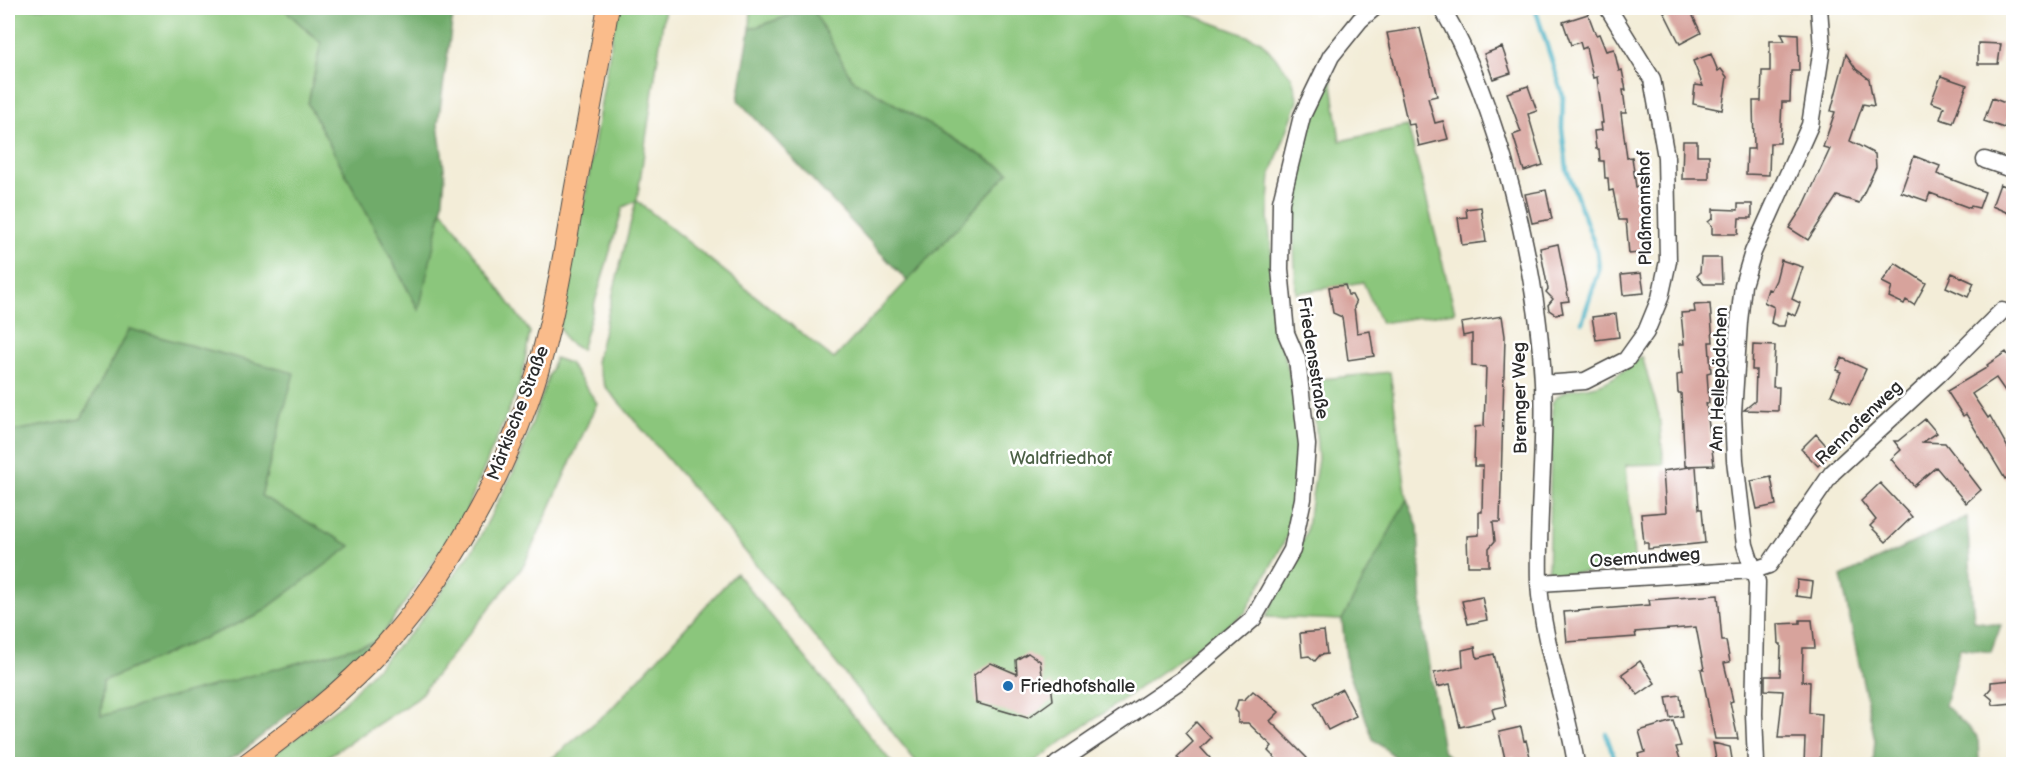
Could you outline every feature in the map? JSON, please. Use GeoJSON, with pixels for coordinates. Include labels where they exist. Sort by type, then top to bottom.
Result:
{"type":"FeatureCollection","features":[{"type":"Feature","properties":{"kind":"main road","name":"Märkische Straße"},"geometry":{"type":"LineString","coordinates":[[247,765],[321,708],[384,647],[469,528],[506,453],[530,393],[549,330],[608,8]]}},
{"type":"Feature","properties":{"kind":"street","name":"Friedensstraße"},"geometry":{"type":"LineString","coordinates":[[1057,765],[1082,757],[1184,678],[1253,619],[1292,550],[1303,499],[1307,445],[1298,359],[1286,333],[1280,269],[1281,202],[1302,116],[1330,56],[1360,20],[1374,8]]}},
{"type":"Feature","properties":{"kind":"street","name":"Bremger Weg"},"geometry":{"type":"LineString","coordinates":[[1442,8],[1462,42],[1498,145],[1522,239],[1540,343],[1543,384],[1539,583],[1550,647],[1576,765]]}},
{"type":"Feature","properties":{"kind":"street","name":"Plaßmannshof"},"geometry":{"type":"LineString","coordinates":[[1543,384],[1585,381],[1626,360],[1646,332],[1660,298],[1668,261],[1666,157],[1652,79],[1608,8]]}},
{"type":"Feature","properties":{"kind":"street","name":"Am Hellepädchen"},"geometry":{"type":"LineString","coordinates":[[1756,765],[1754,714],[1757,582],[1745,545],[1735,460],[1733,413],[1741,303],[1743,285],[1753,252],[1810,125],[1822,48],[1819,8]]}},
{"type":"Feature","properties":{"kind":"street"},"geometry":{"type":"LineString","coordinates":[[1985,160],[2013,170]]}},
{"type":"Feature","properties":{"kind":"street","name":"Rennofenweg"},"geometry":{"type":"LineString","coordinates":[[1754,570],[1768,565],[1832,473],[1938,375],[2002,311]]}},
{"type":"Feature","properties":{"kind":"street","name":"Osemundweg"},"geometry":{"type":"LineString","coordinates":[[1539,583],[1754,570]]}},
{"type":"Feature","properties":{"kind":"green space"},"geometry":{"type":"Polygon","coordinates":[[[8,8],[283,8],[321,43],[308,104],[418,309],[442,209],[530,332],[521,381],[462,521],[378,641],[101,717],[103,681],[256,616],[350,546],[261,496],[293,373],[129,329],[81,419],[8,432],[8,8]]]}},
{"type":"Feature","properties":{"kind":"green space"},"geometry":{"type":"Polygon","coordinates":[[[283,8],[454,8],[438,124],[445,176],[442,209],[419,310],[308,104],[321,43],[283,8]]]}},
{"type":"Feature","properties":{"kind":"green space","name":"Waldfriedhof"},"geometry":{"type":"Polygon","coordinates":[[[617,8],[665,8],[637,201],[834,359],[1009,172],[852,79],[812,8],[1173,8],[1261,41],[1292,77],[1298,101],[1271,174],[1268,217],[1281,343],[1302,419],[1289,533],[1245,613],[1031,764],[918,764],[709,507],[605,386],[596,362],[636,201],[623,207],[581,350],[566,341],[559,326],[587,186],[617,8]]]}},
{"type":"Feature","properties":{"kind":"green space"},"geometry":{"type":"Polygon","coordinates":[[[751,8],[811,8],[750,29],[751,8]]]}},
{"type":"Feature","properties":{"kind":"green space"},"geometry":{"type":"Polygon","coordinates":[[[812,8],[852,79],[1009,172],[907,281],[738,100],[750,29],[812,8]]]}},
{"type":"Feature","properties":{"kind":"green space"},"geometry":{"type":"Polygon","coordinates":[[[1331,76],[1340,141],[1408,126],[1455,312],[1381,323],[1363,282],[1296,293],[1292,198],[1305,137],[1331,76]]]}},
{"type":"Feature","properties":{"kind":"green space"},"geometry":{"type":"Polygon","coordinates":[[[129,329],[294,373],[261,496],[351,546],[256,616],[103,681],[101,716],[378,641],[238,755],[220,764],[8,764],[8,432],[81,419],[129,329]]]}},
{"type":"Feature","properties":{"kind":"green space"},"geometry":{"type":"Polygon","coordinates":[[[1642,356],[1659,415],[1664,464],[1626,465],[1635,567],[1548,576],[1552,403],[1562,393],[1608,381],[1642,356]]]}},
{"type":"Feature","properties":{"kind":"green space"},"geometry":{"type":"Polygon","coordinates":[[[555,358],[569,363],[597,403],[524,565],[417,699],[316,764],[260,764],[342,704],[415,628],[474,548],[518,463],[555,358]]]}},
{"type":"Feature","properties":{"kind":"green space"},"geometry":{"type":"Polygon","coordinates":[[[1390,372],[1407,499],[1342,620],[1266,617],[1306,533],[1318,459],[1312,380],[1390,372]]]}},
{"type":"Feature","properties":{"kind":"green space"},"geometry":{"type":"Polygon","coordinates":[[[1407,499],[1418,527],[1423,629],[1443,751],[1457,764],[1404,764],[1373,739],[1347,667],[1342,620],[1407,499]]]}},
{"type":"Feature","properties":{"kind":"green space"},"geometry":{"type":"Polygon","coordinates":[[[1967,517],[1974,621],[2001,625],[1991,652],[1960,648],[1945,705],[1978,737],[1979,764],[1873,764],[1875,740],[1841,577],[1967,517]]]}},
{"type":"Feature","properties":{"kind":"green space"},"geometry":{"type":"Polygon","coordinates":[[[736,573],[893,764],[545,764],[610,710],[736,573]]]}},
{"type":"Feature","properties":{"kind":"building"},"geometry":{"type":"Polygon","coordinates":[[[1662,8],[1710,8],[1693,16],[1701,33],[1680,44],[1662,8]]]}},
{"type":"Feature","properties":{"kind":"building"},"geometry":{"type":"Polygon","coordinates":[[[1588,14],[1596,35],[1599,34],[1606,51],[1614,49],[1619,71],[1622,70],[1626,90],[1623,90],[1626,113],[1621,113],[1627,158],[1632,157],[1636,187],[1642,187],[1650,252],[1629,254],[1626,220],[1619,220],[1613,190],[1609,191],[1608,178],[1605,178],[1604,161],[1600,161],[1599,149],[1596,149],[1594,131],[1602,130],[1601,123],[1603,123],[1597,77],[1593,78],[1586,47],[1582,49],[1580,42],[1571,45],[1563,22],[1588,14]]]}},
{"type":"Feature","properties":{"kind":"building"},"geometry":{"type":"Polygon","coordinates":[[[1420,28],[1437,96],[1428,98],[1435,123],[1443,121],[1448,139],[1419,146],[1414,124],[1408,125],[1387,33],[1420,28]]]}},
{"type":"Feature","properties":{"kind":"building"},"geometry":{"type":"Polygon","coordinates":[[[1781,33],[1798,34],[1799,71],[1791,71],[1790,102],[1782,102],[1780,143],[1770,143],[1769,175],[1746,174],[1747,149],[1754,149],[1753,101],[1761,101],[1762,71],[1770,71],[1770,41],[1785,41],[1781,33]]]}},
{"type":"Feature","properties":{"kind":"building"},"geometry":{"type":"Polygon","coordinates":[[[1978,43],[2001,44],[1998,64],[1978,64],[1978,43]]]}},
{"type":"Feature","properties":{"kind":"building"},"geometry":{"type":"Polygon","coordinates":[[[1502,47],[1511,73],[1493,79],[1484,54],[1502,47]]]}},
{"type":"Feature","properties":{"kind":"building"},"geometry":{"type":"Polygon","coordinates":[[[1711,54],[1718,71],[1721,69],[1727,77],[1722,110],[1693,104],[1695,85],[1703,86],[1693,61],[1711,54]]]}},
{"type":"Feature","properties":{"kind":"building"},"geometry":{"type":"Polygon","coordinates":[[[1846,54],[1856,69],[1869,79],[1874,106],[1863,104],[1850,141],[1875,154],[1876,167],[1859,203],[1837,196],[1808,240],[1789,228],[1804,205],[1830,149],[1823,147],[1835,112],[1831,111],[1846,54]]]}},
{"type":"Feature","properties":{"kind":"building"},"geometry":{"type":"Polygon","coordinates":[[[1941,76],[1967,85],[1953,123],[1940,119],[1944,107],[1931,102],[1941,76]]]}},
{"type":"Feature","properties":{"kind":"building"},"geometry":{"type":"Polygon","coordinates":[[[1528,86],[1537,111],[1528,114],[1543,165],[1524,171],[1513,135],[1521,132],[1507,93],[1528,86]]]}},
{"type":"Feature","properties":{"kind":"building"},"geometry":{"type":"Polygon","coordinates":[[[1992,98],[2013,106],[2004,128],[1984,121],[1992,98]]]}},
{"type":"Feature","properties":{"kind":"building"},"geometry":{"type":"Polygon","coordinates":[[[1683,141],[1697,141],[1697,155],[1709,155],[1709,179],[1682,179],[1683,141]]]}},
{"type":"Feature","properties":{"kind":"building"},"geometry":{"type":"Polygon","coordinates":[[[1914,156],[1940,166],[1937,174],[1985,192],[1979,208],[1971,206],[1970,208],[1930,193],[1927,201],[1901,192],[1914,156]]]}},
{"type":"Feature","properties":{"kind":"building"},"geometry":{"type":"Polygon","coordinates":[[[2000,184],[2013,189],[2013,215],[1992,206],[2000,184]]]}},
{"type":"Feature","properties":{"kind":"building"},"geometry":{"type":"Polygon","coordinates":[[[1546,190],[1552,219],[1532,223],[1525,194],[1546,190]]]}},
{"type":"Feature","properties":{"kind":"building"},"geometry":{"type":"Polygon","coordinates":[[[1738,204],[1752,204],[1752,218],[1739,218],[1738,234],[1712,234],[1712,226],[1708,222],[1713,218],[1713,209],[1738,210],[1738,204]]]}},
{"type":"Feature","properties":{"kind":"building"},"geometry":{"type":"Polygon","coordinates":[[[1481,207],[1486,242],[1462,245],[1458,218],[1467,217],[1466,209],[1481,207]]]}},
{"type":"Feature","properties":{"kind":"building"},"geometry":{"type":"Polygon","coordinates":[[[1558,244],[1569,301],[1561,302],[1563,313],[1555,314],[1549,310],[1548,305],[1553,299],[1546,292],[1548,289],[1540,248],[1558,244]]]}},
{"type":"Feature","properties":{"kind":"building"},"geometry":{"type":"Polygon","coordinates":[[[1701,258],[1721,258],[1722,284],[1704,284],[1697,276],[1700,273],[1701,258]]]}},
{"type":"Feature","properties":{"kind":"building"},"geometry":{"type":"Polygon","coordinates":[[[1781,260],[1803,267],[1792,299],[1800,303],[1795,316],[1788,312],[1784,326],[1778,326],[1771,323],[1774,307],[1764,302],[1768,289],[1771,290],[1776,280],[1781,260]]]}},
{"type":"Feature","properties":{"kind":"building"},"geometry":{"type":"Polygon","coordinates":[[[1895,263],[1926,283],[1914,305],[1906,300],[1904,304],[1889,297],[1892,287],[1882,282],[1895,263]]]}},
{"type":"Feature","properties":{"kind":"building"},"geometry":{"type":"Polygon","coordinates":[[[1641,273],[1644,293],[1623,295],[1621,275],[1641,273]]]}},
{"type":"Feature","properties":{"kind":"building"},"geometry":{"type":"Polygon","coordinates":[[[1952,273],[1974,283],[1968,297],[1946,287],[1952,273]]]}},
{"type":"Feature","properties":{"kind":"building"},"geometry":{"type":"Polygon","coordinates":[[[1345,285],[1348,295],[1352,295],[1356,303],[1354,307],[1357,333],[1370,331],[1374,356],[1348,360],[1342,317],[1333,313],[1329,287],[1345,285]]]}},
{"type":"Feature","properties":{"kind":"building"},"geometry":{"type":"Polygon","coordinates":[[[1710,304],[1713,342],[1709,342],[1711,372],[1707,373],[1709,403],[1706,403],[1714,465],[1685,466],[1681,393],[1678,393],[1677,375],[1682,374],[1679,344],[1684,344],[1681,313],[1695,312],[1694,305],[1710,304]]]}},
{"type":"Feature","properties":{"kind":"building"},"geometry":{"type":"Polygon","coordinates":[[[1616,314],[1619,337],[1596,340],[1592,317],[1616,314]]]}},
{"type":"Feature","properties":{"kind":"building"},"geometry":{"type":"Polygon","coordinates":[[[1502,316],[1505,336],[1500,522],[1493,522],[1495,541],[1489,548],[1489,566],[1468,566],[1467,536],[1479,535],[1479,512],[1482,512],[1483,466],[1474,466],[1475,427],[1484,426],[1486,367],[1472,366],[1472,334],[1463,336],[1461,323],[1502,316]]]}},
{"type":"Feature","properties":{"kind":"building"},"geometry":{"type":"Polygon","coordinates":[[[1753,345],[1775,346],[1773,387],[1779,387],[1778,411],[1744,410],[1755,401],[1756,370],[1752,370],[1753,345]]]}},
{"type":"Feature","properties":{"kind":"building"},"geometry":{"type":"Polygon","coordinates":[[[2006,352],[2013,363],[2013,385],[2005,391],[1996,378],[1972,394],[1988,418],[1990,416],[2013,457],[2013,474],[2005,479],[1966,414],[1963,416],[1947,391],[1988,367],[1987,365],[2006,352]]]}},
{"type":"Feature","properties":{"kind":"building"},"geometry":{"type":"Polygon","coordinates":[[[1842,358],[1866,369],[1850,404],[1831,395],[1841,372],[1836,370],[1842,358]]]}},
{"type":"Feature","properties":{"kind":"building"},"geometry":{"type":"Polygon","coordinates":[[[1925,419],[1937,433],[1923,442],[1945,443],[1981,490],[1966,503],[1936,467],[1914,486],[1891,459],[1901,450],[1894,441],[1898,441],[1925,419]]]}},
{"type":"Feature","properties":{"kind":"building"},"geometry":{"type":"Polygon","coordinates":[[[1816,434],[1832,452],[1818,466],[1801,449],[1816,434]]]}},
{"type":"Feature","properties":{"kind":"building"},"geometry":{"type":"Polygon","coordinates":[[[1696,466],[1699,509],[1702,509],[1705,543],[1648,549],[1648,543],[1644,543],[1641,514],[1666,512],[1663,471],[1696,466]]]}},
{"type":"Feature","properties":{"kind":"building"},"geometry":{"type":"Polygon","coordinates":[[[1771,477],[1776,505],[1757,509],[1751,481],[1771,477]]]}},
{"type":"Feature","properties":{"kind":"building"},"geometry":{"type":"Polygon","coordinates":[[[1880,483],[1912,517],[1886,542],[1870,526],[1876,520],[1861,501],[1880,483]]]}},
{"type":"Feature","properties":{"kind":"building"},"geometry":{"type":"Polygon","coordinates":[[[1797,580],[1813,582],[1811,598],[1796,596],[1797,580]]]}},
{"type":"Feature","properties":{"kind":"building"},"geometry":{"type":"Polygon","coordinates":[[[1718,595],[1722,641],[1726,641],[1730,662],[1724,663],[1733,701],[1730,702],[1738,739],[1715,739],[1701,669],[1704,669],[1696,627],[1635,632],[1636,637],[1567,642],[1564,612],[1650,605],[1649,600],[1718,595]]]}},
{"type":"Feature","properties":{"kind":"building"},"geometry":{"type":"Polygon","coordinates":[[[1482,597],[1487,620],[1468,624],[1462,601],[1482,597]]]}},
{"type":"Feature","properties":{"kind":"building"},"geometry":{"type":"Polygon","coordinates":[[[1800,620],[1812,620],[1815,648],[1803,648],[1802,681],[1810,682],[1809,713],[1822,714],[1820,765],[1804,765],[1805,738],[1778,738],[1783,691],[1765,690],[1765,676],[1780,676],[1781,644],[1779,644],[1778,624],[1800,623],[1800,620]]]}},
{"type":"Feature","properties":{"kind":"building"},"geometry":{"type":"Polygon","coordinates":[[[1324,631],[1327,654],[1320,655],[1315,661],[1309,656],[1302,657],[1300,633],[1324,631]]]}},
{"type":"Feature","properties":{"kind":"building"},"geometry":{"type":"Polygon","coordinates":[[[1475,647],[1477,658],[1494,654],[1506,706],[1492,709],[1495,719],[1460,727],[1450,684],[1437,687],[1434,673],[1463,667],[1462,650],[1475,647]]]}},
{"type":"Feature","properties":{"kind":"building","name":"Friedhofshalle"},"geometry":{"type":"Polygon","coordinates":[[[1028,653],[1040,661],[1044,688],[1051,683],[1053,700],[1028,718],[976,703],[974,675],[991,663],[1017,674],[1016,660],[1028,653]]]}},
{"type":"Feature","properties":{"kind":"building"},"geometry":{"type":"Polygon","coordinates":[[[1640,661],[1655,683],[1638,695],[1622,674],[1640,661]]]}},
{"type":"Feature","properties":{"kind":"building"},"geometry":{"type":"Polygon","coordinates":[[[2012,680],[2013,703],[1993,705],[1992,699],[1986,694],[1991,688],[1991,682],[2012,680]]]}},
{"type":"Feature","properties":{"kind":"building"},"geometry":{"type":"Polygon","coordinates":[[[1342,689],[1356,716],[1328,730],[1314,703],[1342,689]]]}},
{"type":"Feature","properties":{"kind":"building"},"geometry":{"type":"Polygon","coordinates":[[[1253,691],[1279,712],[1270,721],[1307,758],[1301,765],[1282,765],[1268,751],[1272,746],[1248,723],[1238,723],[1238,713],[1235,710],[1238,700],[1244,700],[1253,691]]]}},
{"type":"Feature","properties":{"kind":"building"},"geometry":{"type":"Polygon","coordinates":[[[1680,695],[1683,716],[1670,718],[1666,697],[1680,695]]]}},
{"type":"Feature","properties":{"kind":"building"},"geometry":{"type":"Polygon","coordinates":[[[1673,721],[1681,746],[1676,747],[1682,765],[1641,765],[1638,754],[1645,752],[1639,731],[1673,721]]]}},
{"type":"Feature","properties":{"kind":"building"},"geometry":{"type":"Polygon","coordinates":[[[1196,722],[1211,738],[1201,748],[1210,758],[1204,765],[1184,765],[1177,757],[1193,742],[1185,733],[1196,722]]]}},
{"type":"Feature","properties":{"kind":"building"},"geometry":{"type":"Polygon","coordinates":[[[1521,727],[1532,765],[1516,765],[1514,757],[1505,759],[1499,732],[1521,727]]]}},
{"type":"Feature","properties":{"kind":"building"},"geometry":{"type":"Polygon","coordinates":[[[1713,743],[1730,747],[1733,765],[1717,765],[1713,743]]]}},
{"type":"Feature","properties":{"kind":"waterway"},"geometry":{"type":"LineString","coordinates":[[1535,8],[1563,96],[1562,128],[1567,170],[1597,251],[1599,270],[1582,322]]}},
{"type":"Feature","properties":{"kind":"waterway"},"geometry":{"type":"LineString","coordinates":[[1606,734],[1616,764]]}},
{"type":"Feature","properties":{"kind":"place","name":"Friedhofshalle"},"geometry":{"type":"Point","coordinates":[1008,686]}}]}
